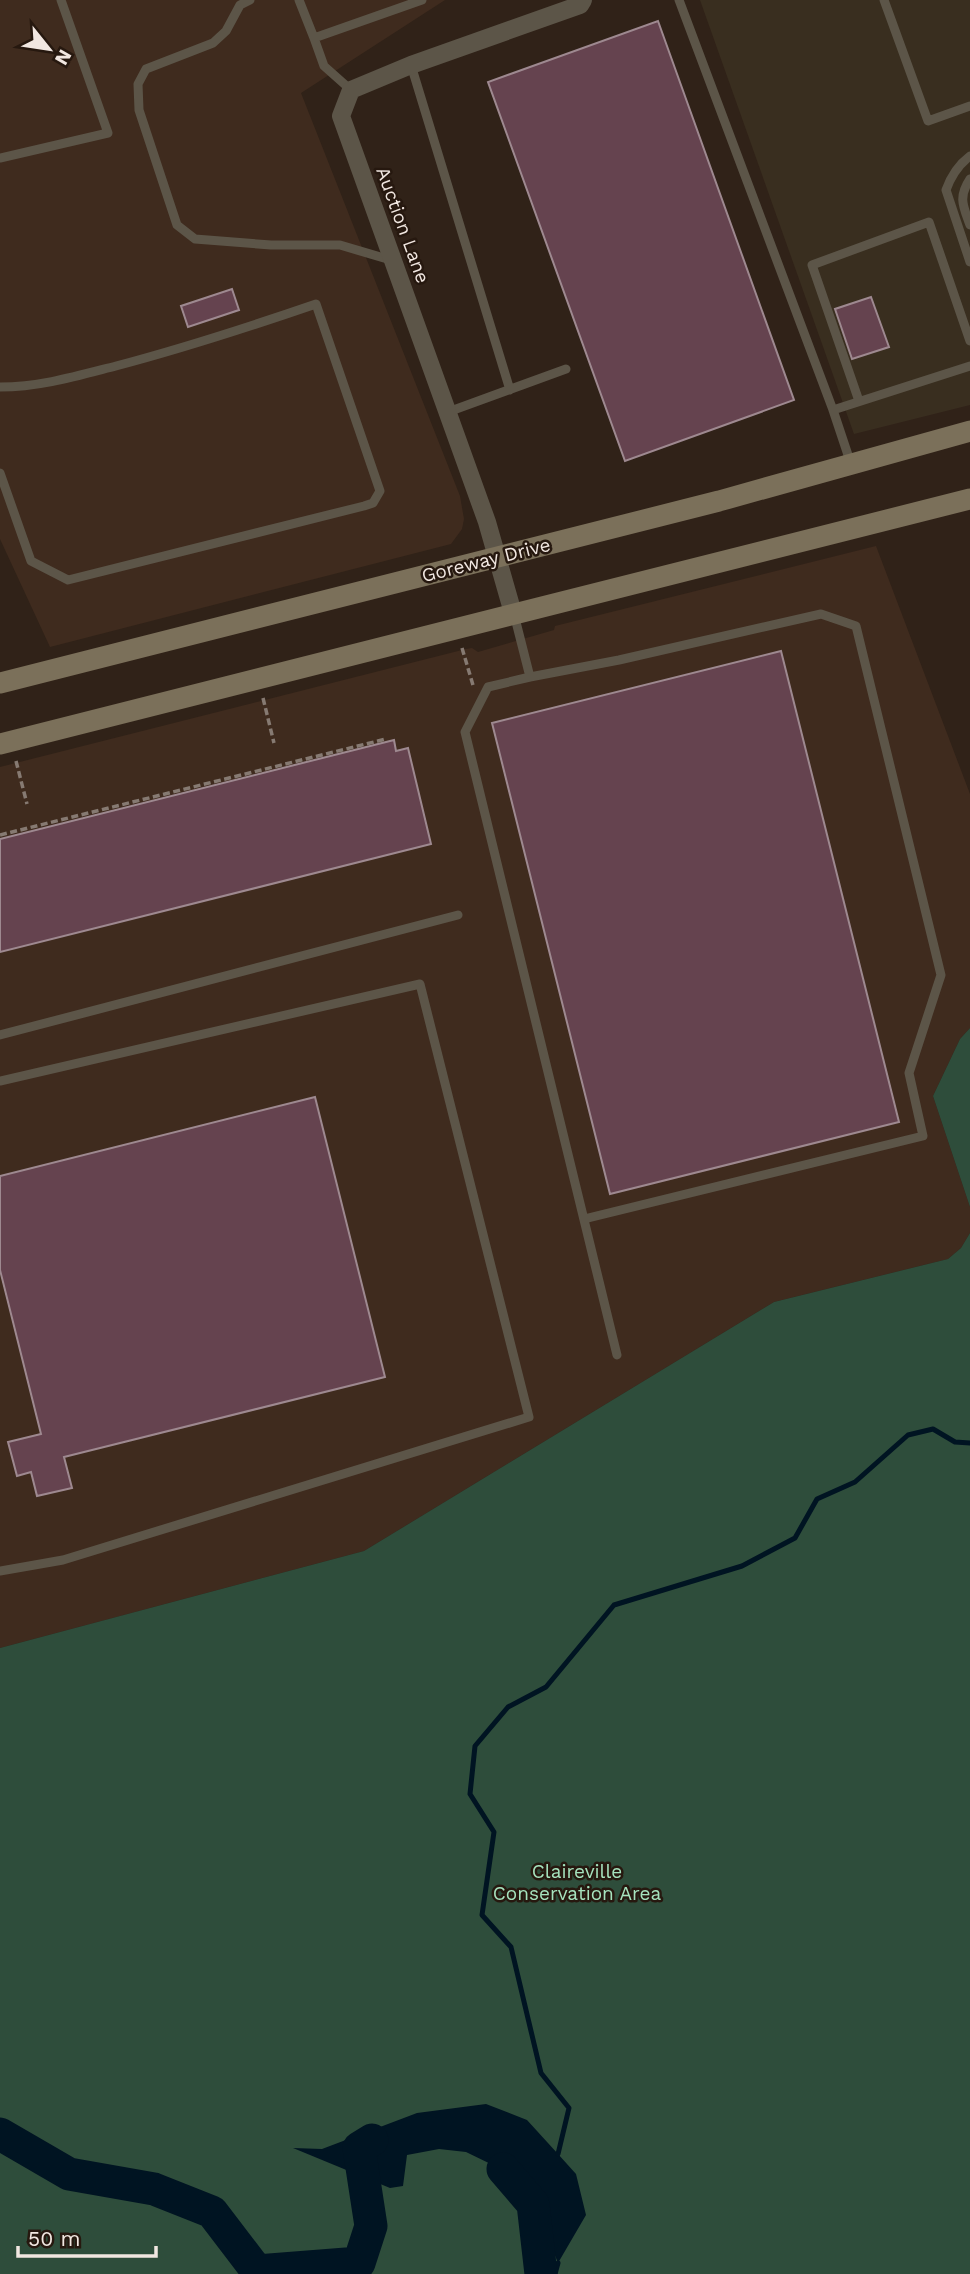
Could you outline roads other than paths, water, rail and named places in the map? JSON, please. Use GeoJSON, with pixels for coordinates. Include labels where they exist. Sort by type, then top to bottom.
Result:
{"type":"FeatureCollection","features":[{"type":"Feature","properties":{"kind":"main road","name":"Goreway Drive"},"geometry":{"type":"LineString","coordinates":[[0,683],[719,501],[970,431]]}},
{"type":"Feature","properties":{"kind":"main road"},"geometry":{"type":"LineString","coordinates":[[0,744],[970,499]]}},
{"type":"Feature","properties":{"kind":"street"},"geometry":{"type":"LineString","coordinates":[[351,90],[411,65],[580,5],[583,0]]}},
{"type":"Feature","properties":{"kind":"street","name":"Auction Lane"},"geometry":{"type":"LineString","coordinates":[[351,90],[341,116],[448,412],[513,613]]}},
{"type":"Feature","properties":{"kind":"lane"},"geometry":{"type":"LineString","coordinates":[[0,159],[108,133],[61,0]]}},
{"type":"Feature","properties":{"kind":"lane"},"geometry":{"type":"LineString","coordinates":[[250,0],[239,2],[226,31],[213,43],[146,69],[138,84],[139,110],[177,225],[195,239],[271,245],[340,245],[394,261]]}},
{"type":"Feature","properties":{"kind":"lane"},"geometry":{"type":"LineString","coordinates":[[299,0],[324,66],[351,90]]}},
{"type":"Feature","properties":{"kind":"lane"},"geometry":{"type":"LineString","coordinates":[[314,38],[403,3],[422,0]]}},
{"type":"Feature","properties":{"kind":"lane"},"geometry":{"type":"LineString","coordinates":[[679,0],[851,464]]}},
{"type":"Feature","properties":{"kind":"lane"},"geometry":{"type":"LineString","coordinates":[[884,0],[928,121],[970,106]]}},
{"type":"Feature","properties":{"kind":"lane"},"geometry":{"type":"LineString","coordinates":[[411,65],[510,390]]}},
{"type":"Feature","properties":{"kind":"lane"},"geometry":{"type":"LineString","coordinates":[[970,156],[961,163],[946,190],[970,262]]}},
{"type":"Feature","properties":{"kind":"lane"},"geometry":{"type":"LineString","coordinates":[[970,179],[963,189],[962,204],[970,225]]}},
{"type":"Feature","properties":{"kind":"lane"},"geometry":{"type":"LineString","coordinates":[[859,401],[812,265],[929,222],[970,341]]}},
{"type":"Feature","properties":{"kind":"lane"},"geometry":{"type":"LineString","coordinates":[[0,387],[22,387],[57,381],[182,349],[316,304],[380,491],[373,503],[364,506],[68,580],[31,561],[0,473]]}},
{"type":"Feature","properties":{"kind":"lane"},"geometry":{"type":"LineString","coordinates":[[833,410],[970,366]]}},
{"type":"Feature","properties":{"kind":"lane"},"geometry":{"type":"LineString","coordinates":[[448,412],[566,369]]}},
{"type":"Feature","properties":{"kind":"lane"},"geometry":{"type":"LineString","coordinates":[[513,613],[530,677]]}},
{"type":"Feature","properties":{"kind":"lane"},"geometry":{"type":"LineString","coordinates":[[584,1219],[923,1136],[909,1073],[942,975],[856,626],[821,614],[488,687],[465,732],[584,1219],[617,1354]]}},
{"type":"Feature","properties":{"kind":"lane"},"geometry":{"type":"LineString","coordinates":[[0,1035],[458,915]]}},
{"type":"Feature","properties":{"kind":"lane"},"geometry":{"type":"LineString","coordinates":[[0,1081],[420,984],[529,1417],[63,1560],[0,1572]]}},
{"type":"Feature","properties":{"kind":"water"},"geometry":{"type":"Polygon","coordinates":[[[486,2104],[527,2120],[576,2174],[586,2215],[558,2263],[536,2208],[499,2168],[466,2152],[439,2149],[407,2155],[403,2186],[390,2188],[293,2148],[322,2149],[417,2113],[486,2104]]]}},
{"type":"Feature","properties":{"kind":"waterway"},"geometry":{"type":"LineString","coordinates":[[558,2154],[569,2108],[541,2073],[511,1947],[482,1915],[494,1832],[470,1794],[475,1746],[508,1707],[546,1687],[614,1605],[742,1566],[795,1538],[817,1499],[855,1482],[908,1435],[933,1429],[955,1442],[970,1443]]}},
{"type":"Feature","properties":{"kind":"waterway"},"geometry":{"type":"LineString","coordinates":[[0,2134],[69,2174],[154,2189],[212,2212],[257,2271],[359,2263],[371,2226],[359,2148],[372,2140]]}},
{"type":"Feature","properties":{"kind":"waterway"},"geometry":{"type":"LineString","coordinates":[[503,2169],[533,2204],[541,2274]]}},
{"type":"Feature","properties":{"kind":"waterway"},"geometry":{"type":"LineString","coordinates":[[555,2274],[558,2263]]}},
{"type":"Feature","properties":{"kind":"park label","name":"Claireville Conservation Area"},"geometry":{"type":"Point","coordinates":[577,1882]}}]}
